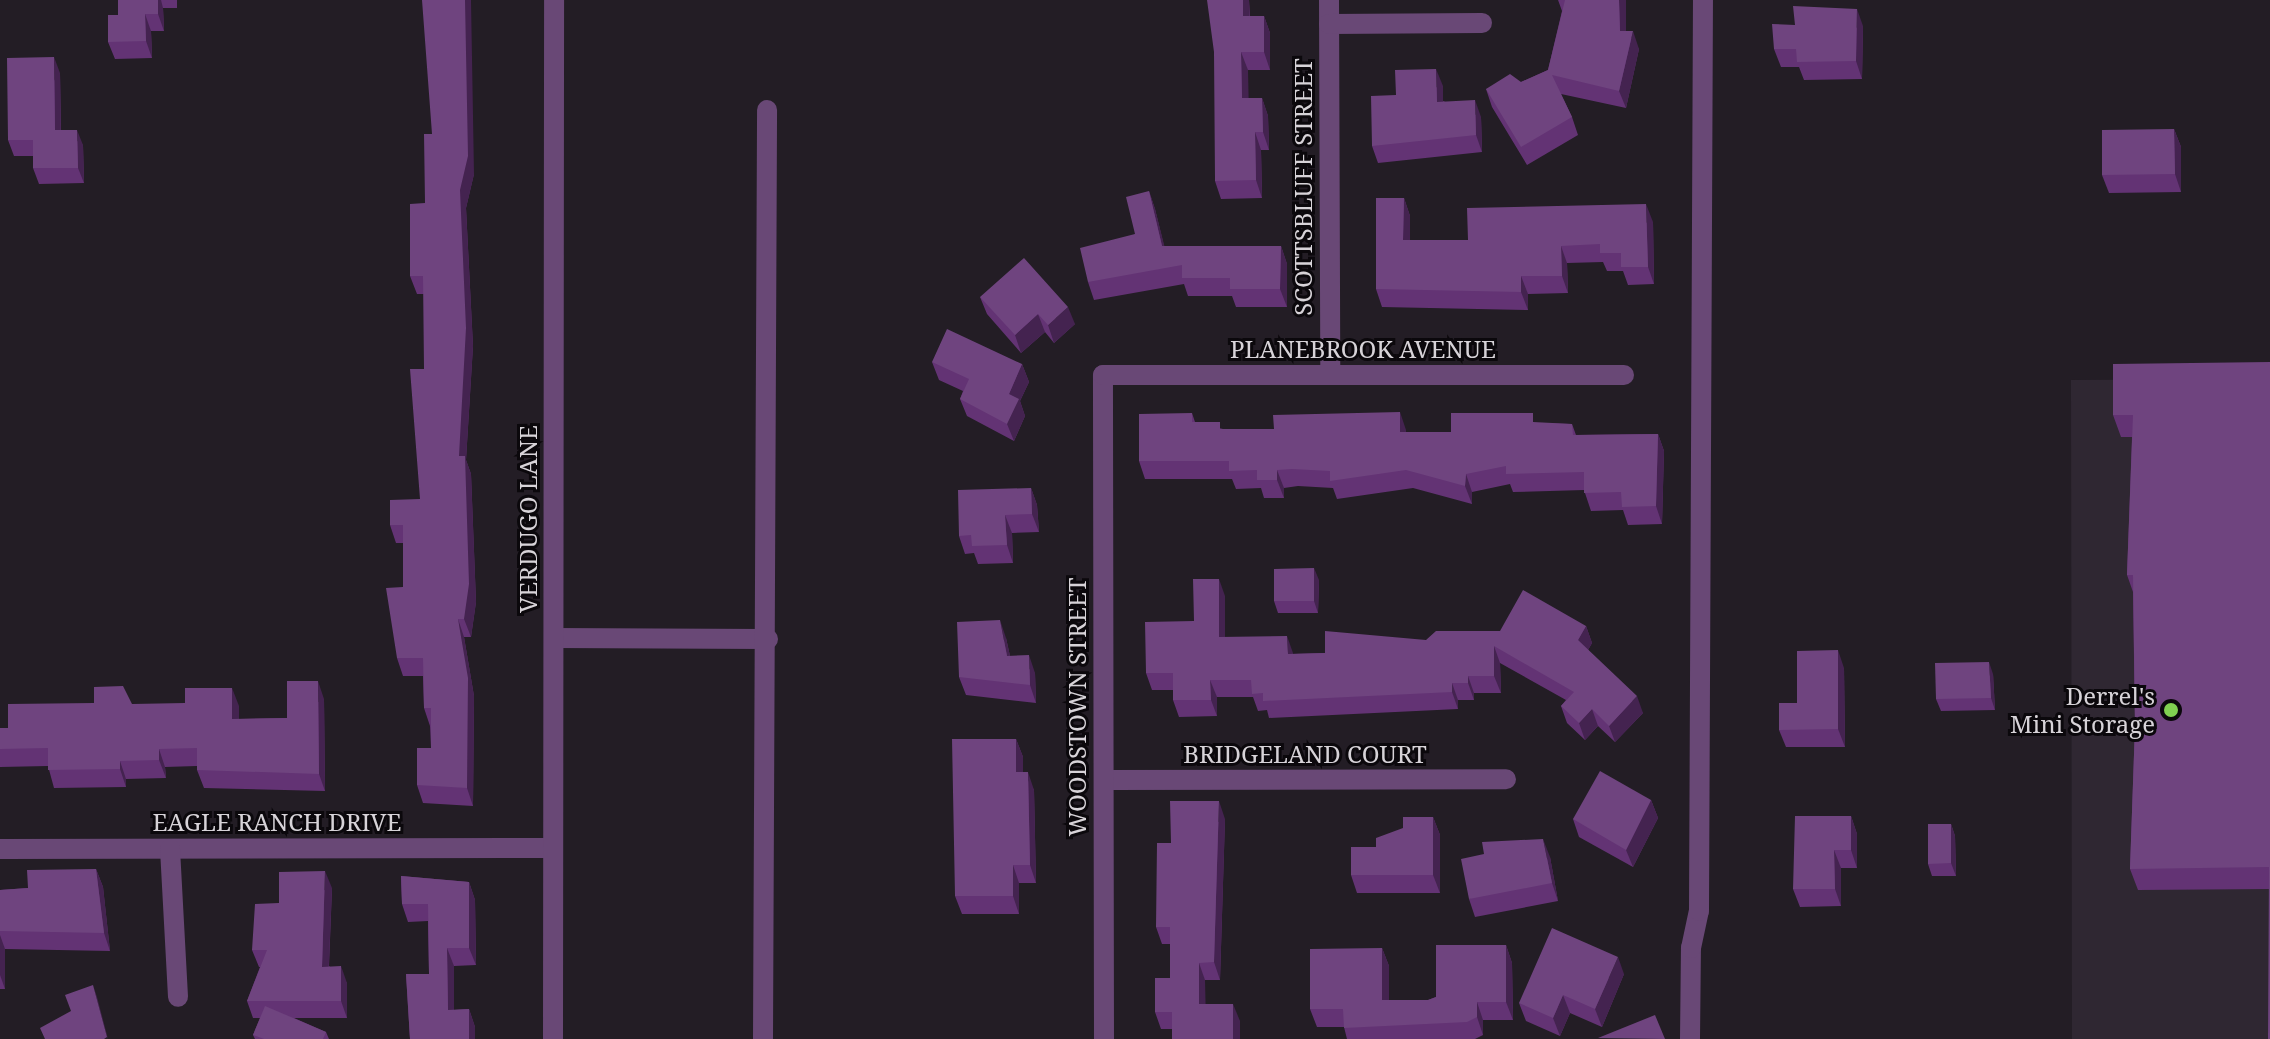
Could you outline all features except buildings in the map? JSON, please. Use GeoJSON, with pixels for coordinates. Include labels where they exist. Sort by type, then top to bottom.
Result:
{"type":"FeatureCollection","features":[{"type":"Feature","properties":{"kind":"street","name":"VERDUGO LANE"},"geometry":{"type":"LineString","coordinates":[[553,1039],[554,0]]}},
{"type":"Feature","properties":{"kind":"street","name":"SCOTTSBLUFF STREET"},"geometry":{"type":"LineString","coordinates":[[1329,0],[1330,374]]}},
{"type":"Feature","properties":{"kind":"street"},"geometry":{"type":"LineString","coordinates":[[1690,1039],[1691,948],[1699,911],[1703,0]]}},
{"type":"Feature","properties":{"kind":"street"},"geometry":{"type":"LineString","coordinates":[[1329,24],[1482,23]]}},
{"type":"Feature","properties":{"kind":"street"},"geometry":{"type":"LineString","coordinates":[[763,1039],[768,639],[767,110]]}},
{"type":"Feature","properties":{"kind":"street","name":"PLANEBROOK AVENUE"},"geometry":{"type":"LineString","coordinates":[[1103,375],[1624,375]]}},
{"type":"Feature","properties":{"kind":"street","name":"WOODSTOWN STREET"},"geometry":{"type":"LineString","coordinates":[[1103,375],[1104,1039]]}},
{"type":"Feature","properties":{"kind":"street"},"geometry":{"type":"LineString","coordinates":[[554,638],[768,639]]}},
{"type":"Feature","properties":{"kind":"street","name":"BRIDGELAND COURT"},"geometry":{"type":"LineString","coordinates":[[1104,780],[1506,779]]}},
{"type":"Feature","properties":{"kind":"street","name":"EAGLE RANCH DRIVE"},"geometry":{"type":"LineString","coordinates":[[0,849],[553,848]]}},
{"type":"Feature","properties":{"kind":"street"},"geometry":{"type":"LineString","coordinates":[[170,849],[178,997]]}},
{"type":"Feature","properties":{"kind":"shaded area","name":"Derrel's Mini Storage"},"geometry":{"type":"Polygon","coordinates":[[[2270,379],[2270,1039],[2072,1039],[2071,380],[2270,379]]]}},
{"type":"Feature","properties":{"kind":"place","name":"Derrel's Mini Storage"},"geometry":{"type":"Point","coordinates":[2171,710]}}]}
